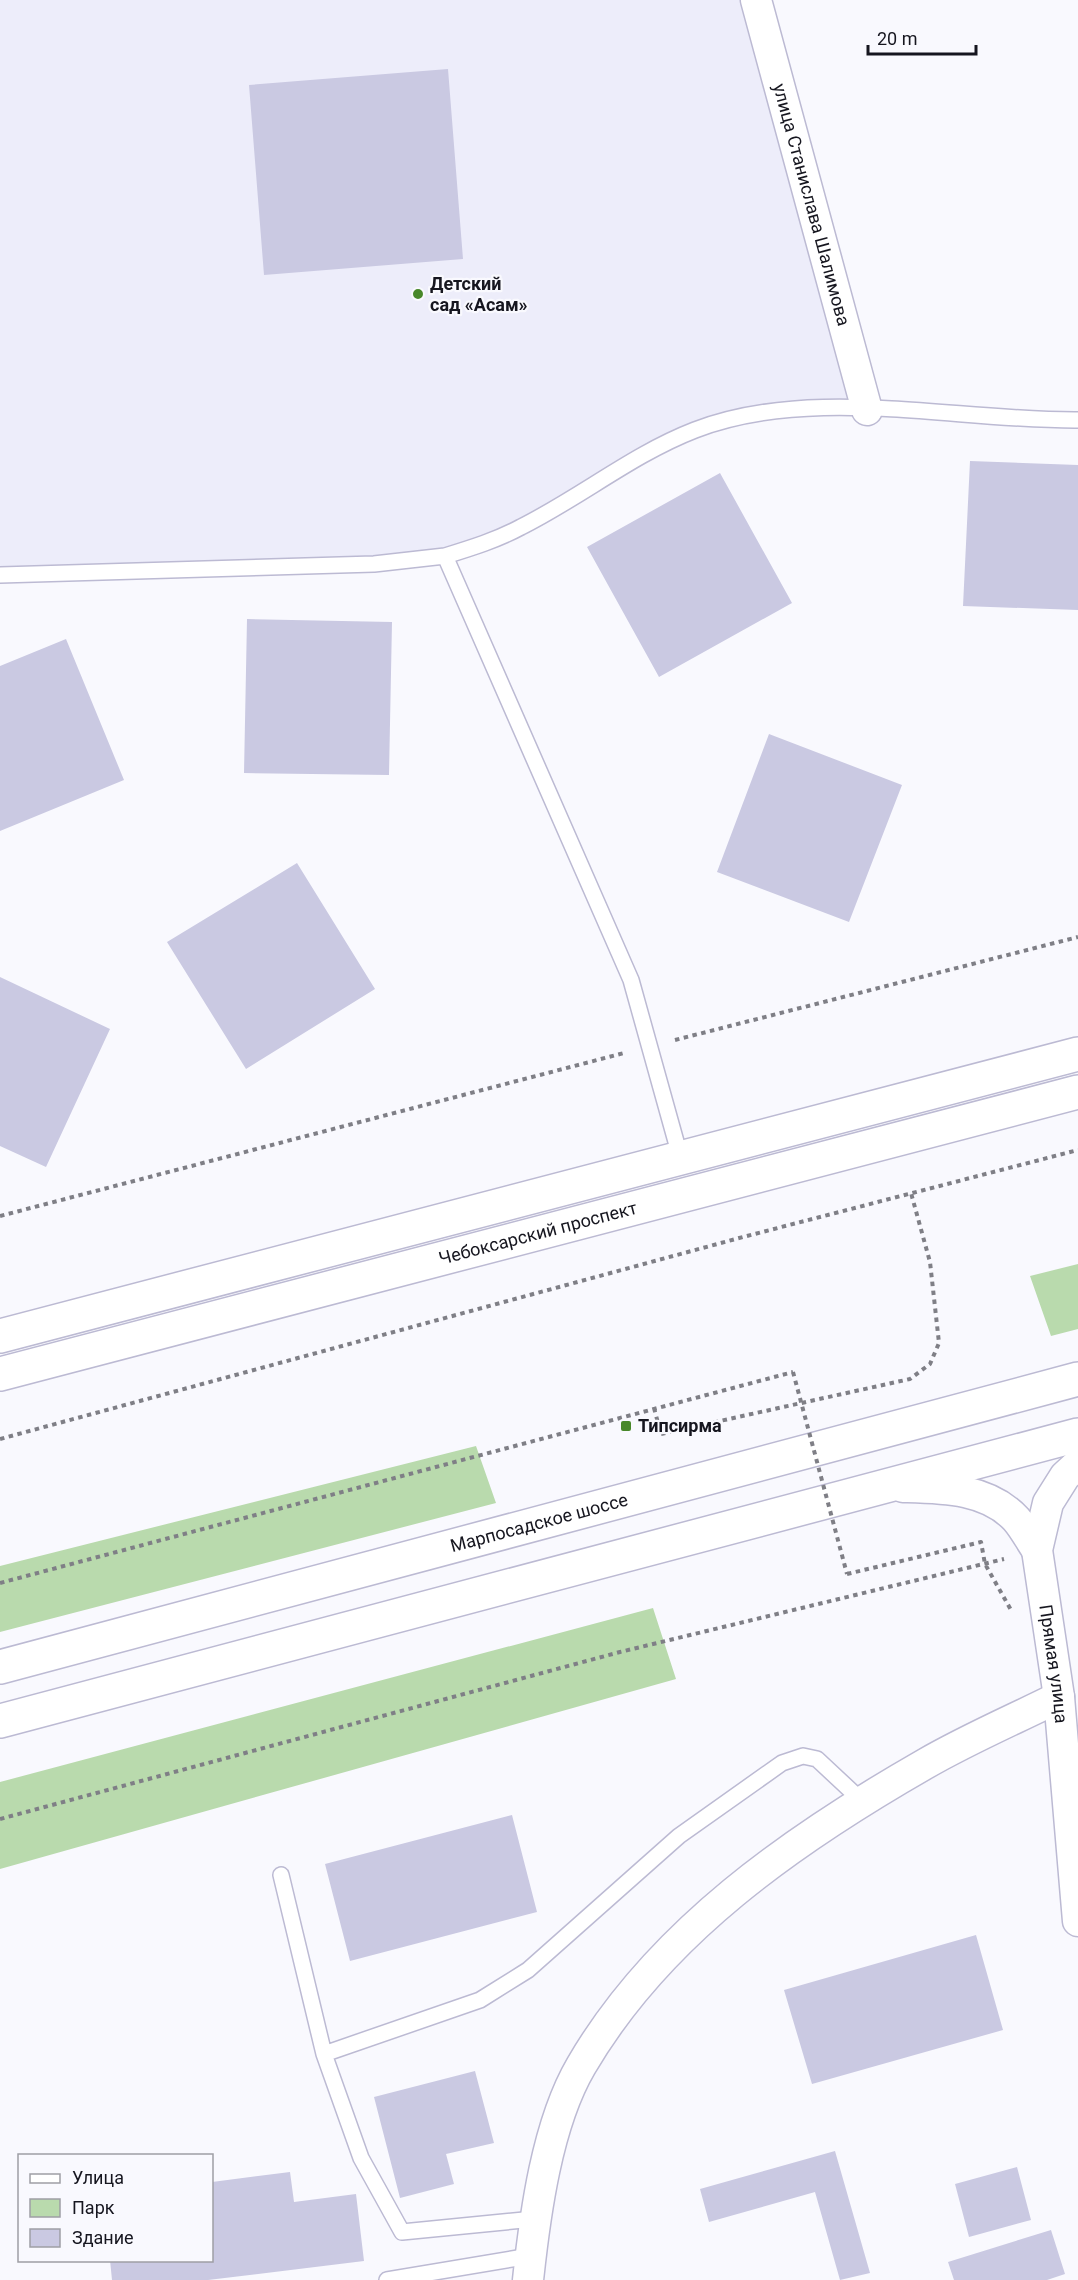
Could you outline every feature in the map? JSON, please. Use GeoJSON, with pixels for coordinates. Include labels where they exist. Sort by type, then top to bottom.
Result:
{"type":"FeatureCollection","features":[{"type":"Feature","properties":{"kind":"street","name":"улица Станислава Шалимова"},"geometry":{"type":"LineString","coordinates":[[756,0],[867,410]]}},
{"type":"Feature","properties":{"kind":"street"},"geometry":{"type":"LineString","coordinates":[[0,1335],[1078,1054]]}},
{"type":"Feature","properties":{"kind":"street","name":"Чебоксарский проспект"},"geometry":{"type":"LineString","coordinates":[[0,1374],[1078,1092]]}},
{"type":"Feature","properties":{"kind":"street","name":"Марпосадское шоссе"},"geometry":{"type":"LineString","coordinates":[[0,1666],[1078,1379]]}},
{"type":"Feature","properties":{"kind":"street"},"geometry":{"type":"LineString","coordinates":[[0,1721],[1078,1435]]}},
{"type":"Feature","properties":{"kind":"street"},"geometry":{"type":"LineString","coordinates":[[1037,1550],[1048,1503],[1065,1476],[1078,1464]]}},
{"type":"Feature","properties":{"kind":"street"},"geometry":{"type":"LineString","coordinates":[[883,1486],[951,1488],[993,1500],[1016,1519],[1037,1550]]}},
{"type":"Feature","properties":{"kind":"street","name":"Прямая улица"},"geometry":{"type":"LineString","coordinates":[[1037,1550],[1059,1697],[1078,1921]]}},
{"type":"Feature","properties":{"kind":"street"},"geometry":{"type":"LineString","coordinates":[[529,2268],[534,2219],[556,2126],[581,2066],[627,2000],[698,1921],[806,1838],[862,1802],[927,1763],[1059,1697]]}},
{"type":"Feature","properties":{"kind":"lane"},"geometry":{"type":"LineString","coordinates":[[0,575],[374,564],[445,556],[486,543],[521,528],[656,446],[697,429],[769,411],[820,408],[1078,420]]}},
{"type":"Feature","properties":{"kind":"lane"},"geometry":{"type":"LineString","coordinates":[[445,556],[631,980],[680,1156]]}},
{"type":"Feature","properties":{"kind":"lane"},"geometry":{"type":"LineString","coordinates":[[324,2054],[480,2000],[528,1970],[679,1836],[783,1763],[804,1756],[817,1759],[862,1802]]}},
{"type":"Feature","properties":{"kind":"lane"},"geometry":{"type":"LineString","coordinates":[[281,1875],[324,2054],[361,2158],[402,2232],[534,2219]]}},
{"type":"Feature","properties":{"kind":"lane"},"geometry":{"type":"LineString","coordinates":[[387,2280],[529,2268]]}},
{"type":"Feature","properties":{"kind":"path"},"geometry":{"type":"LineString","coordinates":[[672,1041],[1078,937]]}},
{"type":"Feature","properties":{"kind":"path"},"geometry":{"type":"LineString","coordinates":[[0,1216],[630,1052]]}},
{"type":"Feature","properties":{"kind":"path"},"geometry":{"type":"LineString","coordinates":[[0,1439],[1078,1150]]}},
{"type":"Feature","properties":{"kind":"path"},"geometry":{"type":"LineString","coordinates":[[654,1408],[661,1434],[910,1379],[930,1364],[939,1343],[930,1262],[911,1193]]}},
{"type":"Feature","properties":{"kind":"path"},"geometry":{"type":"LineString","coordinates":[[0,1583],[793,1372],[847,1574],[981,1542],[985,1564]]}},
{"type":"Feature","properties":{"kind":"path"},"geometry":{"type":"LineString","coordinates":[[0,1819],[620,1652],[1037,1550]]}},
{"type":"Feature","properties":{"kind":"shaded area","name":"Детский сад «Асам»"},"geometry":{"type":"Polygon","coordinates":[[[0,0],[756,0],[867,410],[801,408],[697,429],[547,513],[445,556],[0,575],[0,0]]]}},
{"type":"Feature","properties":{"kind":"green space"},"geometry":{"type":"Polygon","coordinates":[[[1078,1264],[1078,1329],[1051,1336],[1030,1276],[1078,1264]]]}},
{"type":"Feature","properties":{"kind":"green space"},"geometry":{"type":"Polygon","coordinates":[[[476,1446],[496,1503],[0,1632],[0,1566],[476,1446]]]}},
{"type":"Feature","properties":{"kind":"green space"},"geometry":{"type":"Polygon","coordinates":[[[653,1608],[676,1679],[0,1869],[0,1782],[653,1608]]]}},
{"type":"Feature","properties":{"kind":"building"},"geometry":{"type":"Polygon","coordinates":[[[448,69],[463,259],[264,275],[249,85],[448,69]]]}},
{"type":"Feature","properties":{"kind":"building"},"geometry":{"type":"Polygon","coordinates":[[[970,461],[1078,465],[1078,610],[963,606],[970,461]]]}},
{"type":"Feature","properties":{"kind":"building"},"geometry":{"type":"Polygon","coordinates":[[[720,473],[792,603],[659,677],[587,547],[720,473]]]}},
{"type":"Feature","properties":{"kind":"building"},"geometry":{"type":"Polygon","coordinates":[[[247,619],[392,622],[389,775],[244,773],[247,619]]]}},
{"type":"Feature","properties":{"kind":"building"},"geometry":{"type":"Polygon","coordinates":[[[66,639],[124,780],[0,831],[0,666],[66,639]]]}},
{"type":"Feature","properties":{"kind":"building"},"geometry":{"type":"Polygon","coordinates":[[[769,734],[902,785],[849,922],[717,872],[769,734]]]}},
{"type":"Feature","properties":{"kind":"building"},"geometry":{"type":"Polygon","coordinates":[[[297,863],[375,989],[246,1069],[167,942],[297,863]]]}},
{"type":"Feature","properties":{"kind":"building"},"geometry":{"type":"Polygon","coordinates":[[[0,977],[110,1029],[46,1167],[0,1146],[0,977]]]}},
{"type":"Feature","properties":{"kind":"building"},"geometry":{"type":"Polygon","coordinates":[[[512,1815],[537,1912],[350,1961],[325,1864],[512,1815]]]}},
{"type":"Feature","properties":{"kind":"building"},"geometry":{"type":"Polygon","coordinates":[[[976,1935],[1003,2030],[812,2084],[784,1990],[976,1935]]]}},
{"type":"Feature","properties":{"kind":"building"},"geometry":{"type":"Polygon","coordinates":[[[475,2071],[494,2143],[446,2154],[454,2184],[400,2198],[374,2097],[475,2071]]]}},
{"type":"Feature","properties":{"kind":"building"},"geometry":{"type":"Polygon","coordinates":[[[835,2151],[870,2273],[840,2280],[815,2192],[709,2222],[700,2189],[835,2151]]]}},
{"type":"Feature","properties":{"kind":"building"},"geometry":{"type":"Polygon","coordinates":[[[1017,2167],[1031,2220],[969,2237],[955,2184],[1017,2167]]]}},
{"type":"Feature","properties":{"kind":"building"},"geometry":{"type":"Polygon","coordinates":[[[290,2172],[294,2202],[356,2194],[364,2261],[208,2280],[112,2280],[110,2262],[213,2262],[213,2182],[290,2172]]]}},
{"type":"Feature","properties":{"kind":"building"},"geometry":{"type":"Polygon","coordinates":[[[1051,2230],[1065,2274],[1047,2280],[954,2280],[948,2262],[1051,2230]]]}},
{"type":"Feature","properties":{"kind":"place","name":"Детский сад «Асам»"},"geometry":{"type":"Point","coordinates":[418,294]}},
{"type":"Feature","properties":{"kind":"place","name":"Типсирма"},"geometry":{"type":"Point","coordinates":[626,1426]}}]}
